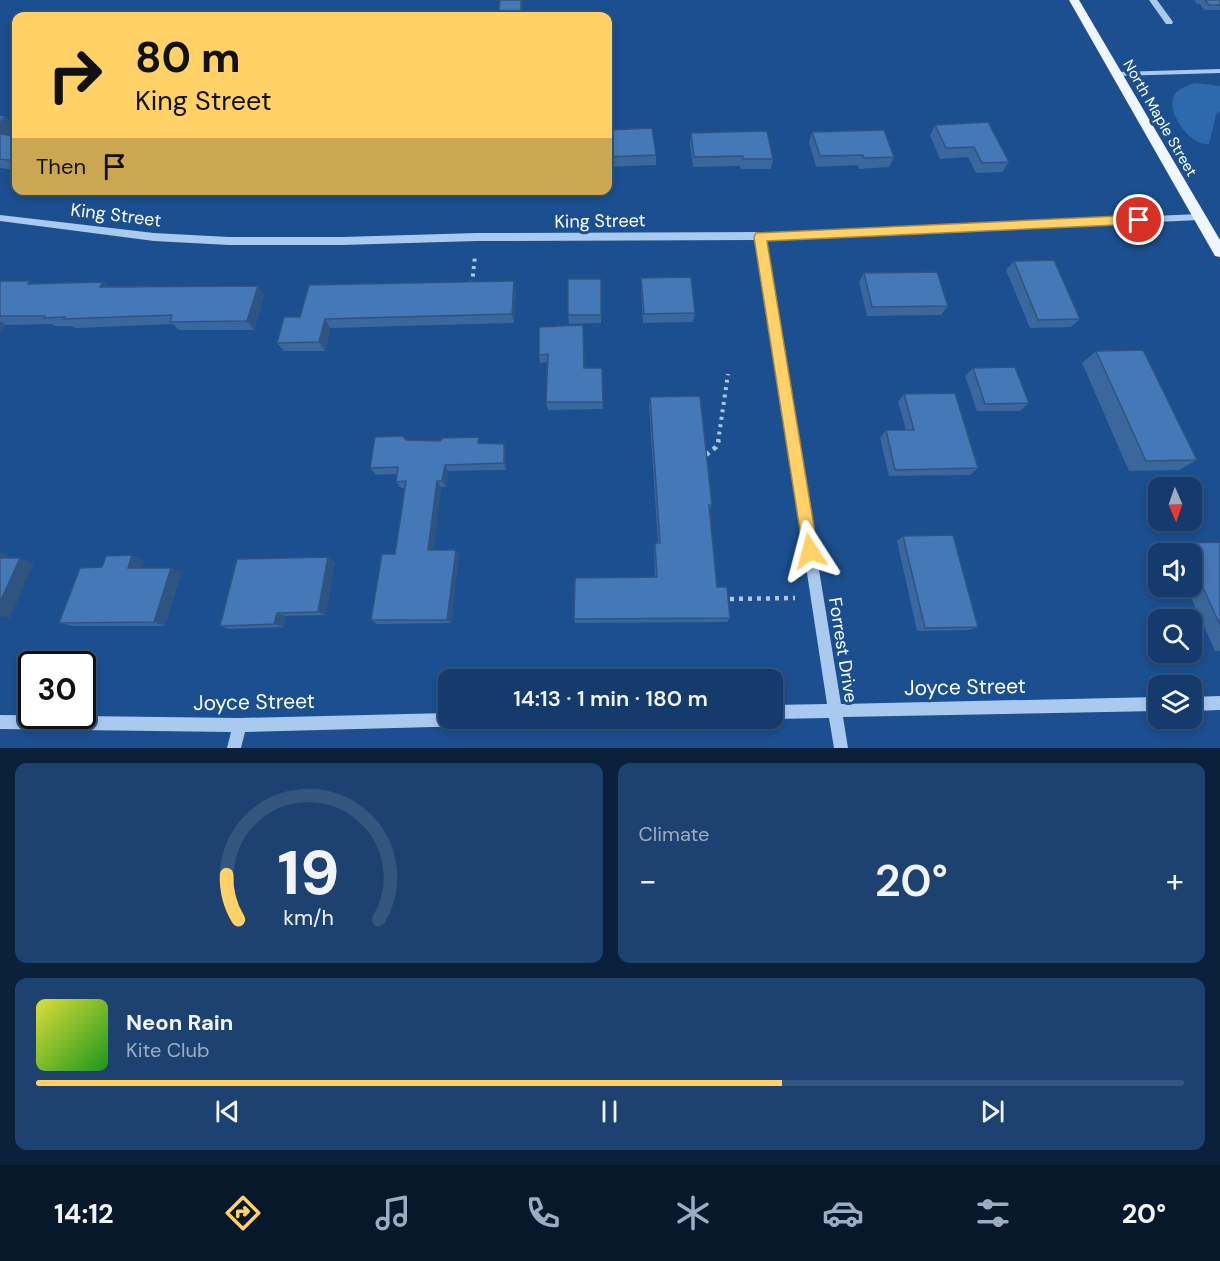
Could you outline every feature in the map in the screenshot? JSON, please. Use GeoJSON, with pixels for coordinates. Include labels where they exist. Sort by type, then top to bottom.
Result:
{"type":"FeatureCollection","features":[{"type":"Feature","properties":{"kind":"main road","name":"North Maple Street"},"geometry":{"type":"LineString","coordinates":[[1074,0],[1220,252]]}},
{"type":"Feature","properties":{"kind":"street"},"geometry":{"type":"LineString","coordinates":[[1153,0],[1169,22]]}},
{"type":"Feature","properties":{"kind":"street"},"geometry":{"type":"LineString","coordinates":[[1117,74],[1220,72]]}},
{"type":"Feature","properties":{"kind":"street","name":"King Street"},"geometry":{"type":"LineString","coordinates":[[0,218],[154,237],[229,241],[477,237],[760,237],[1200,217]]}},
{"type":"Feature","properties":{"kind":"street","name":"Forrest Drive"},"geometry":{"type":"LineString","coordinates":[[760,237],[841,748]]}},
{"type":"Feature","properties":{"kind":"street"},"geometry":{"type":"LineString","coordinates":[[1202,704],[1220,703]]}},
{"type":"Feature","properties":{"kind":"street","name":"Joyce Street"},"geometry":{"type":"LineString","coordinates":[[783,712],[1148,704]]}},
{"type":"Feature","properties":{"kind":"street","name":"Joyce Street"},"geometry":{"type":"LineString","coordinates":[[0,722],[240,725],[438,720]]}},
{"type":"Feature","properties":{"kind":"street"},"geometry":{"type":"LineString","coordinates":[[234,748],[240,725]]}},
{"type":"Feature","properties":{"kind":"path"},"geometry":{"type":"LineString","coordinates":[[472,286],[477,237]]}},
{"type":"Feature","properties":{"kind":"path"},"geometry":{"type":"LineString","coordinates":[[706,455],[716,447],[720,438],[728,374]]}},
{"type":"Feature","properties":{"kind":"path"},"geometry":{"type":"LineString","coordinates":[[730,599],[817,597]]}},
{"type":"Feature","properties":{"kind":"shaded area"},"geometry":{"type":"Polygon","coordinates":[[[1194,83],[1220,86],[1220,111],[1216,115],[1209,144],[1195,140],[1188,134],[1176,119],[1173,110],[1172,102],[1175,94],[1194,83]]]}},
{"type":"Feature","properties":{"kind":"building"},"geometry":{"type":"Polygon","coordinates":[[[500,0],[521,0],[521,12],[498,12],[500,0]]]}},
{"type":"Feature","properties":{"kind":"building"},"geometry":{"type":"Polygon","coordinates":[[[1205,0],[1220,0],[1220,5],[1209,5],[1205,0]]]}},
{"type":"Feature","properties":{"kind":"building"},"geometry":{"type":"Polygon","coordinates":[[[988,122],[1009,162],[982,163],[974,147],[946,148],[935,125],[988,122]]]}},
{"type":"Feature","properties":{"kind":"building"},"geometry":{"type":"Polygon","coordinates":[[[652,128],[656,155],[612,157],[612,130],[652,128]]]}},
{"type":"Feature","properties":{"kind":"building"},"geometry":{"type":"Polygon","coordinates":[[[884,130],[894,157],[820,156],[812,132],[884,130]]]}},
{"type":"Feature","properties":{"kind":"building"},"geometry":{"type":"Polygon","coordinates":[[[767,131],[773,159],[743,159],[743,156],[694,157],[691,133],[767,131]]]}},
{"type":"Feature","properties":{"kind":"building"},"geometry":{"type":"Polygon","coordinates":[[[0,134],[12,136],[12,160],[0,159],[0,134]]]}},
{"type":"Feature","properties":{"kind":"building"},"geometry":{"type":"Polygon","coordinates":[[[1054,260],[1080,319],[1038,320],[1014,261],[1054,260]]]}},
{"type":"Feature","properties":{"kind":"building"},"geometry":{"type":"Polygon","coordinates":[[[937,272],[948,306],[872,307],[864,273],[937,272]]]}},
{"type":"Feature","properties":{"kind":"building"},"geometry":{"type":"Polygon","coordinates":[[[691,277],[695,313],[644,314],[641,278],[691,277]]]}},
{"type":"Feature","properties":{"kind":"building"},"geometry":{"type":"Polygon","coordinates":[[[568,279],[601,279],[601,315],[568,315],[568,279]]]}},
{"type":"Feature","properties":{"kind":"building"},"geometry":{"type":"Polygon","coordinates":[[[0,281],[30,281],[28,284],[103,282],[100,287],[258,286],[247,321],[170,322],[172,315],[64,319],[65,317],[0,316],[0,281]]]}},
{"type":"Feature","properties":{"kind":"building"},"geometry":{"type":"Polygon","coordinates":[[[514,281],[512,314],[325,319],[319,342],[277,343],[284,317],[300,317],[309,285],[514,281]]]}},
{"type":"Feature","properties":{"kind":"building"},"geometry":{"type":"Polygon","coordinates":[[[583,325],[584,368],[602,368],[603,402],[546,402],[548,354],[539,355],[539,327],[583,325]]]}},
{"type":"Feature","properties":{"kind":"building"},"geometry":{"type":"Polygon","coordinates":[[[1143,350],[1197,460],[1146,461],[1096,351],[1143,350]]]}},
{"type":"Feature","properties":{"kind":"building"},"geometry":{"type":"Polygon","coordinates":[[[1015,367],[1029,403],[985,404],[973,368],[1015,367]]]}},
{"type":"Feature","properties":{"kind":"building"},"geometry":{"type":"Polygon","coordinates":[[[955,393],[978,468],[895,470],[886,430],[914,430],[904,394],[955,393]]]}},
{"type":"Feature","properties":{"kind":"building"},"geometry":{"type":"Polygon","coordinates":[[[700,396],[712,505],[709,505],[717,587],[727,587],[730,618],[574,619],[575,578],[657,577],[655,543],[660,543],[650,397],[700,396]]]}},
{"type":"Feature","properties":{"kind":"building"},"geometry":{"type":"Polygon","coordinates":[[[403,436],[406,440],[440,441],[442,438],[479,437],[478,443],[504,444],[504,463],[445,465],[442,481],[437,481],[428,550],[456,550],[447,620],[371,620],[382,554],[395,554],[406,481],[396,482],[398,467],[370,468],[375,437],[403,436]]]}},
{"type":"Feature","properties":{"kind":"building"},"geometry":{"type":"Polygon","coordinates":[[[953,535],[978,627],[925,628],[903,536],[953,535]]]}},
{"type":"Feature","properties":{"kind":"building"},"geometry":{"type":"Polygon","coordinates":[[[1220,542],[1220,625],[1202,585],[1202,543],[1183,543],[1220,542]]]}},
{"type":"Feature","properties":{"kind":"building"},"geometry":{"type":"Polygon","coordinates":[[[132,555],[128,568],[171,568],[154,622],[59,623],[80,568],[102,567],[106,556],[132,555]]]}},
{"type":"Feature","properties":{"kind":"building"},"geometry":{"type":"Polygon","coordinates":[[[328,557],[318,612],[277,613],[274,624],[220,626],[237,559],[328,557]]]}},
{"type":"Feature","properties":{"kind":"building"},"geometry":{"type":"Polygon","coordinates":[[[0,558],[20,558],[0,602],[0,558]]]}},
{"type":"Feature","properties":{"kind":"route"},"geometry":{"type":"LineString","coordinates":[[810,551],[760,237],[1139,220]]}}]}
